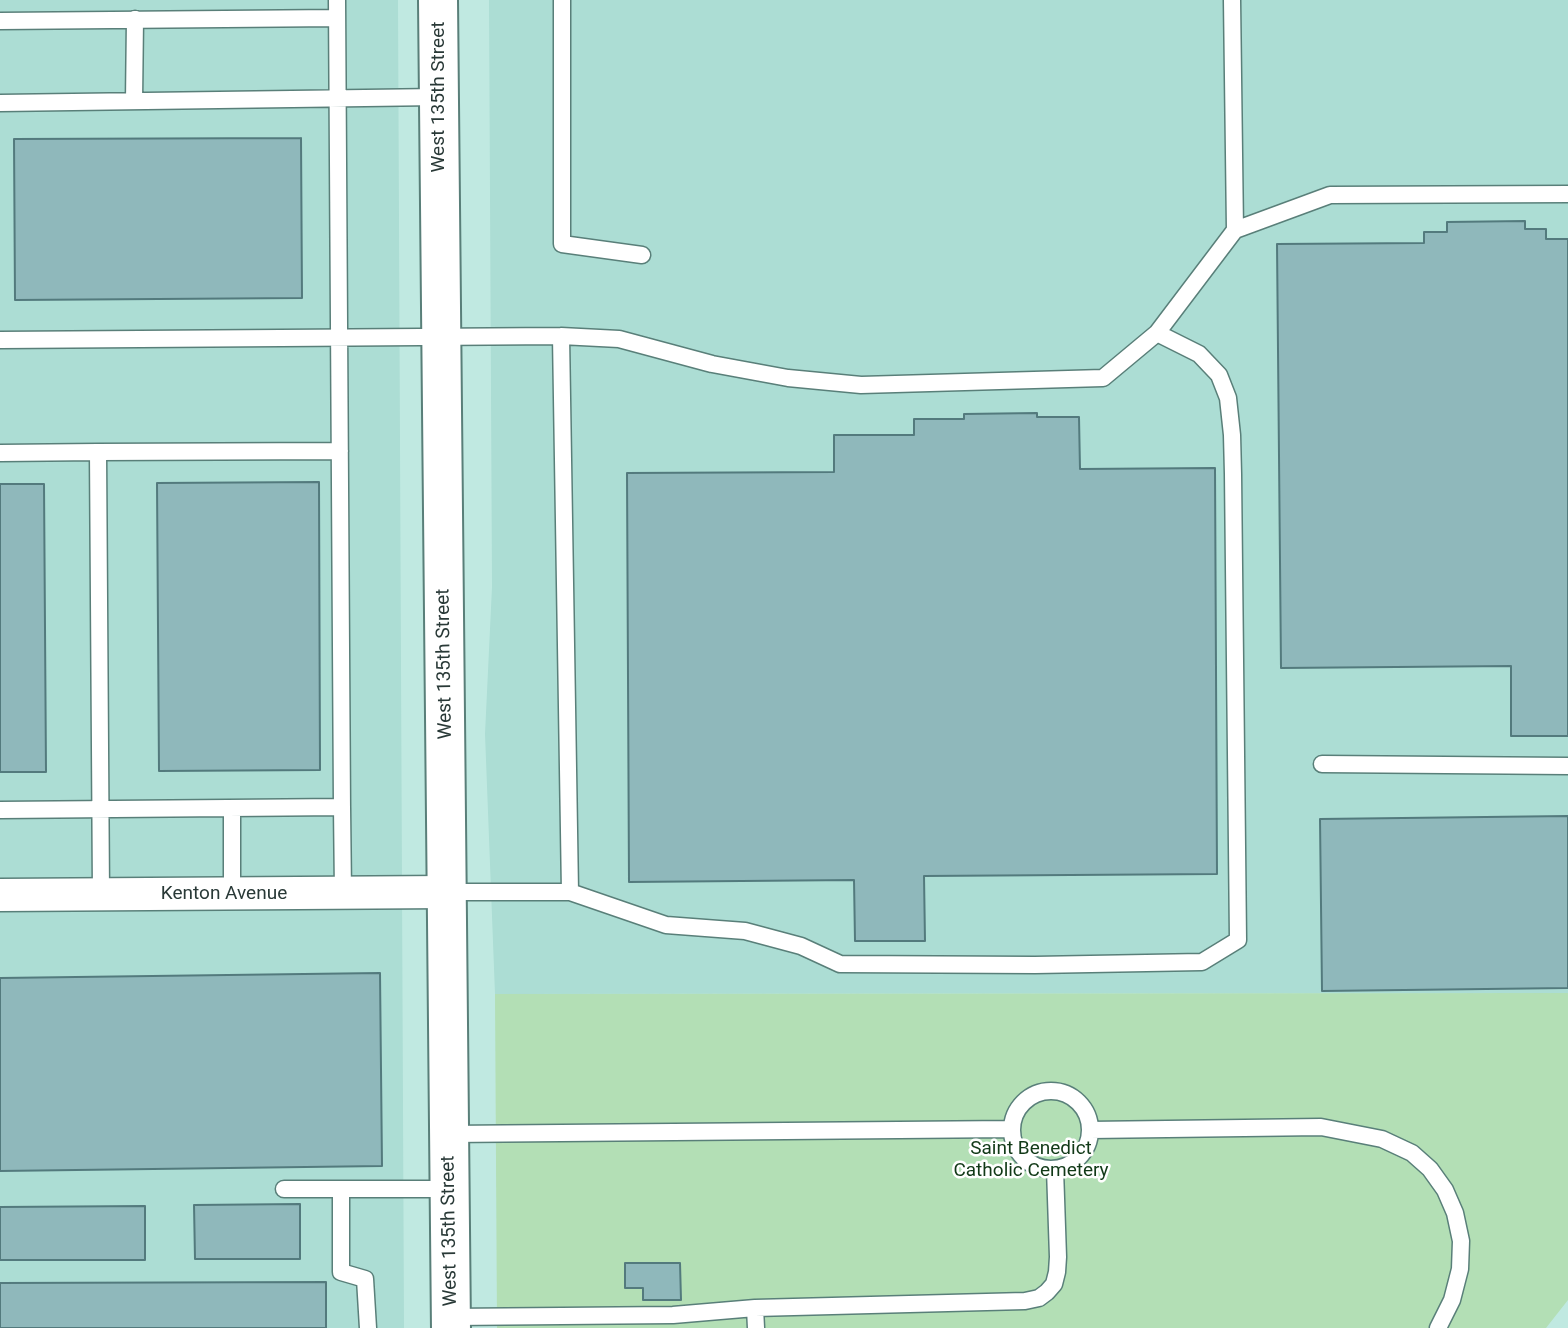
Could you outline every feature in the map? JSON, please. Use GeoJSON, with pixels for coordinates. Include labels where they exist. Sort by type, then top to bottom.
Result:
{"type":"FeatureCollection","features":[{"type":"Feature","properties":{"kind":"street","name":"West 135th Street"},"geometry":{"type":"LineString","coordinates":[[438,0],[451,1323]]}},
{"type":"Feature","properties":{"kind":"street","name":"Kenton Avenue"},"geometry":{"type":"LineString","coordinates":[[0,895],[447,892]]}},
{"type":"Feature","properties":{"kind":"lane"},"geometry":{"type":"LineString","coordinates":[[337,0],[343,893]]}},
{"type":"Feature","properties":{"kind":"lane"},"geometry":{"type":"LineString","coordinates":[[562,0],[562,244],[642,256]]}},
{"type":"Feature","properties":{"kind":"lane"},"geometry":{"type":"LineString","coordinates":[[1232,0],[1235,230]]}},
{"type":"Feature","properties":{"kind":"lane"},"geometry":{"type":"LineString","coordinates":[[0,21],[337,18]]}},
{"type":"Feature","properties":{"kind":"lane"},"geometry":{"type":"LineString","coordinates":[[134,100],[135,19]]}},
{"type":"Feature","properties":{"kind":"lane"},"geometry":{"type":"LineString","coordinates":[[0,103],[438,97]]}},
{"type":"Feature","properties":{"kind":"lane"},"geometry":{"type":"LineString","coordinates":[[0,340],[561,336],[619,339],[712,364],[788,378],[861,385],[1103,378],[1157,333],[1235,230],[1330,195],[1568,194]]}},
{"type":"Feature","properties":{"kind":"lane"},"geometry":{"type":"LineString","coordinates":[[447,892],[570,892],[666,925],[745,931],[801,946],[840,964],[1202,962],[1238,940],[1233,461],[1228,398],[1219,375],[1199,354],[1157,333]]}},
{"type":"Feature","properties":{"kind":"lane"},"geometry":{"type":"LineString","coordinates":[[561,336],[570,892]]}},
{"type":"Feature","properties":{"kind":"lane"},"geometry":{"type":"LineString","coordinates":[[0,453],[340,451]]}},
{"type":"Feature","properties":{"kind":"lane"},"geometry":{"type":"LineString","coordinates":[[98,452],[101,894]]}},
{"type":"Feature","properties":{"kind":"lane"},"geometry":{"type":"LineString","coordinates":[[1322,764],[1568,766]]}},
{"type":"Feature","properties":{"kind":"lane"},"geometry":{"type":"LineString","coordinates":[[0,810],[342,807]]}},
{"type":"Feature","properties":{"kind":"lane"},"geometry":{"type":"LineString","coordinates":[[232,808],[232,894]]}},
{"type":"Feature","properties":{"kind":"lane"},"geometry":{"type":"LineString","coordinates":[[1048,1091],[1063,1092],[1075,1098],[1083,1108],[1090,1130],[1089,1140],[1080,1156],[1070,1164],[1055,1169],[1035,1166],[1024,1159],[1012,1140],[1011,1129],[1021,1103],[1037,1093],[1048,1091]]}},
{"type":"Feature","properties":{"kind":"lane"},"geometry":{"type":"LineString","coordinates":[[1090,1130],[1321,1127],[1382,1139],[1412,1153],[1430,1169],[1445,1190],[1455,1213],[1461,1241],[1460,1269],[1452,1300],[1438,1328]]}},
{"type":"Feature","properties":{"kind":"lane"},"geometry":{"type":"LineString","coordinates":[[449,1134],[1011,1129]]}},
{"type":"Feature","properties":{"kind":"lane"},"geometry":{"type":"LineString","coordinates":[[451,1323],[674,1315],[755,1308],[1025,1301],[1039,1298],[1054,1284],[1057,1272],[1055,1169]]}},
{"type":"Feature","properties":{"kind":"lane"},"geometry":{"type":"LineString","coordinates":[[284,1189],[450,1189]]}},
{"type":"Feature","properties":{"kind":"lane"},"geometry":{"type":"LineString","coordinates":[[341,1189],[341,1272],[365,1279],[368,1328]]}},
{"type":"Feature","properties":{"kind":"lane"},"geometry":{"type":"LineString","coordinates":[[755,1308],[755,1328]]}},
{"type":"Feature","properties":{"kind":"shaded area"},"geometry":{"type":"Polygon","coordinates":[[[0,0],[398,0],[404,1328],[0,1328],[0,0]]]}},
{"type":"Feature","properties":{"kind":"shaded area"},"geometry":{"type":"Polygon","coordinates":[[[489,0],[1568,0],[1568,993],[495,994],[485,734],[492,587],[489,0]]]}},
{"type":"Feature","properties":{"kind":"green space","name":"Saint Benedict Catholic Cemetery"},"geometry":{"type":"Polygon","coordinates":[[[1568,993],[1568,1300],[1546,1328],[497,1328],[495,994],[1568,993]]]}},
{"type":"Feature","properties":{"kind":"building"},"geometry":{"type":"Polygon","coordinates":[[[301,138],[302,298],[15,300],[14,139],[301,138]]]}},
{"type":"Feature","properties":{"kind":"building"},"geometry":{"type":"Polygon","coordinates":[[[1525,221],[1525,229],[1546,229],[1546,239],[1568,239],[1568,736],[1511,736],[1511,666],[1281,668],[1277,244],[1424,243],[1424,232],[1447,232],[1447,222],[1525,221]]]}},
{"type":"Feature","properties":{"kind":"building"},"geometry":{"type":"Polygon","coordinates":[[[1037,413],[1037,417],[1079,417],[1080,469],[1215,468],[1217,874],[924,876],[925,941],[855,941],[854,880],[629,882],[627,473],[834,472],[834,435],[914,435],[914,419],[964,419],[964,414],[1037,413]]]}},
{"type":"Feature","properties":{"kind":"building"},"geometry":{"type":"Polygon","coordinates":[[[319,482],[320,770],[159,771],[157,483],[319,482]]]}},
{"type":"Feature","properties":{"kind":"building"},"geometry":{"type":"Polygon","coordinates":[[[0,484],[44,484],[46,772],[0,772],[0,484]]]}},
{"type":"Feature","properties":{"kind":"building"},"geometry":{"type":"Polygon","coordinates":[[[1568,816],[1568,988],[1322,991],[1320,819],[1568,816]]]}},
{"type":"Feature","properties":{"kind":"building"},"geometry":{"type":"Polygon","coordinates":[[[380,973],[382,1166],[0,1171],[0,978],[380,973]]]}},
{"type":"Feature","properties":{"kind":"building"},"geometry":{"type":"Polygon","coordinates":[[[300,1204],[300,1259],[195,1259],[194,1205],[300,1204]]]}},
{"type":"Feature","properties":{"kind":"building"},"geometry":{"type":"Polygon","coordinates":[[[145,1206],[145,1260],[0,1260],[0,1207],[145,1206]]]}},
{"type":"Feature","properties":{"kind":"building"},"geometry":{"type":"Polygon","coordinates":[[[625,1263],[680,1263],[681,1300],[643,1300],[643,1288],[625,1288],[625,1263]]]}},
{"type":"Feature","properties":{"kind":"building"},"geometry":{"type":"Polygon","coordinates":[[[326,1282],[326,1328],[0,1328],[0,1283],[326,1282]]]}}]}
